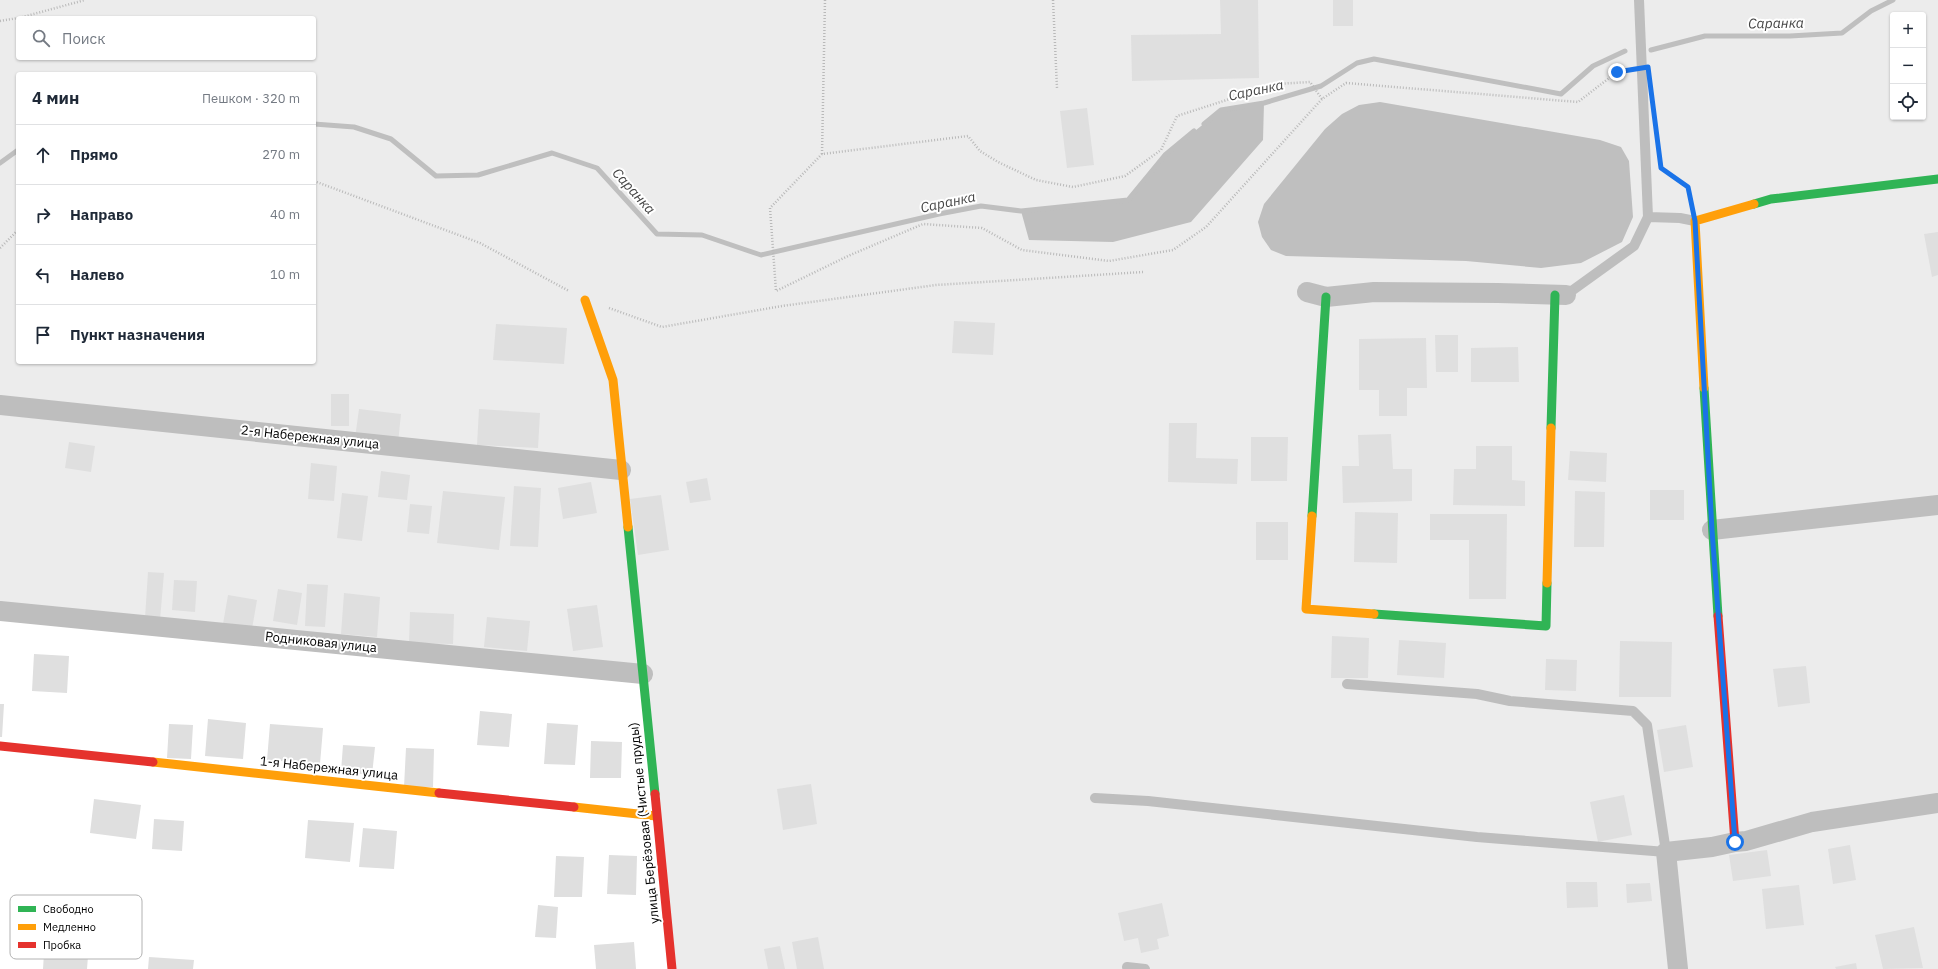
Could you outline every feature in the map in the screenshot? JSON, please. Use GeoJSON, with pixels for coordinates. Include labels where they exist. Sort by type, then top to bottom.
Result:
{"type":"FeatureCollection","features":[{"type":"Feature","properties":{"kind":"street"},"geometry":{"type":"LineString","coordinates":[[1735,842],[1712,530],[1695,221],[1771,199],[1938,179]]}},
{"type":"Feature","properties":{"kind":"street"},"geometry":{"type":"LineString","coordinates":[[1307,292],[1326,297],[1374,292],[1560,295],[1546,626],[1306,609],[1326,297]]}},
{"type":"Feature","properties":{"kind":"street","name":"улица Берёзовая (Чистые пруды)"},"geometry":{"type":"LineString","coordinates":[[585,300],[613,380],[672,969]]}},
{"type":"Feature","properties":{"kind":"street","name":"2-я Набережная улица"},"geometry":{"type":"LineString","coordinates":[[0,405],[621,470]]}},
{"type":"Feature","properties":{"kind":"street"},"geometry":{"type":"LineString","coordinates":[[1712,530],[1938,504]]}},
{"type":"Feature","properties":{"kind":"street","name":"Родниковая улица"},"geometry":{"type":"LineString","coordinates":[[0,611],[642,674]]}},
{"type":"Feature","properties":{"kind":"street","name":"1-я Набережная улица"},"geometry":{"type":"LineString","coordinates":[[0,746],[656,816]]}},
{"type":"Feature","properties":{"kind":"street"},"geometry":{"type":"LineString","coordinates":[[1678,969],[1666,852],[1712,847],[1746,841],[1812,822],[1938,803]]}},
{"type":"Feature","properties":{"kind":"lane"},"geometry":{"type":"LineString","coordinates":[[1560,295],[1634,246],[1648,217],[1640,0]]}},
{"type":"Feature","properties":{"kind":"lane"},"geometry":{"type":"LineString","coordinates":[[1648,217],[1680,218],[1695,221]]}},
{"type":"Feature","properties":{"kind":"lane"},"geometry":{"type":"LineString","coordinates":[[1095,798],[1148,801],[1477,837],[1666,852],[1647,725],[1633,711],[1510,701],[1477,694],[1347,684]]}},
{"type":"Feature","properties":{"kind":"lane"},"geometry":{"type":"LineString","coordinates":[[1127,967],[1145,969]]}},
{"type":"Feature","properties":{"kind":"path"},"geometry":{"type":"LineString","coordinates":[[25,16],[85,0]]}},
{"type":"Feature","properties":{"kind":"path"},"geometry":{"type":"LineString","coordinates":[[822,154],[825,0]]}},
{"type":"Feature","properties":{"kind":"path"},"geometry":{"type":"LineString","coordinates":[[1053,0],[1058,88]]}},
{"type":"Feature","properties":{"kind":"path"},"geometry":{"type":"LineString","coordinates":[[0,21],[16,18]]}},
{"type":"Feature","properties":{"kind":"path"},"geometry":{"type":"LineString","coordinates":[[1322,99],[1310,82],[1276,84],[1177,116],[1161,150],[1125,176],[1073,187],[1036,180],[1004,165],[980,151],[968,136],[822,154],[770,208],[776,291],[848,256],[923,224],[982,228],[1022,250],[1109,261],[1173,250],[1206,226],[1322,99],[1346,84],[1578,102],[1617,72],[1642,68]]}},
{"type":"Feature","properties":{"kind":"path"},"geometry":{"type":"LineString","coordinates":[[1660,160],[1661,168],[1688,187],[1695,221]]}},
{"type":"Feature","properties":{"kind":"path"},"geometry":{"type":"LineString","coordinates":[[316,182],[480,243],[585,300],[662,327],[782,306],[936,285],[1144,272]]}},
{"type":"Feature","properties":{"kind":"path"},"geometry":{"type":"LineString","coordinates":[[0,248],[16,232]]}},
{"type":"Feature","properties":{"kind":"shaded area"},"geometry":{"type":"Polygon","coordinates":[[[0,0],[1938,0],[1938,969],[672,969],[642,674],[0,611],[0,0]]]}},
{"type":"Feature","properties":{"kind":"shaded area"},"geometry":{"type":"Polygon","coordinates":[[[1380,102],[1600,140],[1621,147],[1629,161],[1633,217],[1622,242],[1581,263],[1541,268],[1466,261],[1286,256],[1271,250],[1262,237],[1258,222],[1264,204],[1325,129],[1342,114],[1359,105],[1380,102]]]}},
{"type":"Feature","properties":{"kind":"shaded area"},"geometry":{"type":"Polygon","coordinates":[[[1264,103],[1263,140],[1191,222],[1113,242],[1029,240],[1021,211],[1128,200],[1165,155],[1221,110],[1264,103]]]}},
{"type":"Feature","properties":{"kind":"building"},"geometry":{"type":"Polygon","coordinates":[[[1220,0],[1258,0],[1259,78],[1132,81],[1131,35],[1221,34],[1220,0]]]}},
{"type":"Feature","properties":{"kind":"building"},"geometry":{"type":"Polygon","coordinates":[[[1333,0],[1353,0],[1353,26],[1333,26],[1333,0]]]}},
{"type":"Feature","properties":{"kind":"building"},"geometry":{"type":"Polygon","coordinates":[[[1087,108],[1094,165],[1067,168],[1060,111],[1087,108]]]}},
{"type":"Feature","properties":{"kind":"building"},"geometry":{"type":"Polygon","coordinates":[[[1938,232],[1938,275],[1932,277],[1924,234],[1938,232]]]}},
{"type":"Feature","properties":{"kind":"building"},"geometry":{"type":"Polygon","coordinates":[[[954,321],[995,323],[993,355],[952,353],[954,321]]]}},
{"type":"Feature","properties":{"kind":"building"},"geometry":{"type":"Polygon","coordinates":[[[496,324],[567,328],[564,364],[493,360],[496,324]]]}},
{"type":"Feature","properties":{"kind":"building"},"geometry":{"type":"Polygon","coordinates":[[[1435,335],[1458,335],[1458,372],[1436,372],[1435,335]]]}},
{"type":"Feature","properties":{"kind":"building"},"geometry":{"type":"Polygon","coordinates":[[[1426,338],[1427,388],[1407,388],[1407,416],[1379,416],[1379,390],[1359,390],[1359,339],[1426,338]]]}},
{"type":"Feature","properties":{"kind":"building"},"geometry":{"type":"Polygon","coordinates":[[[1518,347],[1519,382],[1471,382],[1471,348],[1518,347]]]}},
{"type":"Feature","properties":{"kind":"building"},"geometry":{"type":"Polygon","coordinates":[[[331,394],[349,394],[349,426],[331,426],[331,394]]]}},
{"type":"Feature","properties":{"kind":"building"},"geometry":{"type":"Polygon","coordinates":[[[359,409],[401,414],[398,443],[355,438],[359,409]]]}},
{"type":"Feature","properties":{"kind":"building"},"geometry":{"type":"Polygon","coordinates":[[[479,409],[540,413],[538,448],[477,445],[479,409]]]}},
{"type":"Feature","properties":{"kind":"building"},"geometry":{"type":"Polygon","coordinates":[[[1169,423],[1197,423],[1196,458],[1238,459],[1237,484],[1168,482],[1169,423]]]}},
{"type":"Feature","properties":{"kind":"building"},"geometry":{"type":"Polygon","coordinates":[[[1391,434],[1393,469],[1412,469],[1412,501],[1343,503],[1342,466],[1359,466],[1358,435],[1391,434]]]}},
{"type":"Feature","properties":{"kind":"building"},"geometry":{"type":"Polygon","coordinates":[[[1251,437],[1288,437],[1287,481],[1251,481],[1251,437]]]}},
{"type":"Feature","properties":{"kind":"building"},"geometry":{"type":"Polygon","coordinates":[[[69,442],[95,446],[91,472],[65,468],[69,442]]]}},
{"type":"Feature","properties":{"kind":"building"},"geometry":{"type":"Polygon","coordinates":[[[1476,446],[1512,446],[1512,480],[1525,481],[1525,506],[1453,505],[1454,469],[1476,469],[1476,446]]]}},
{"type":"Feature","properties":{"kind":"building"},"geometry":{"type":"Polygon","coordinates":[[[1570,451],[1607,453],[1606,482],[1568,480],[1570,451]]]}},
{"type":"Feature","properties":{"kind":"building"},"geometry":{"type":"Polygon","coordinates":[[[311,463],[337,466],[334,501],[308,499],[311,463]]]}},
{"type":"Feature","properties":{"kind":"building"},"geometry":{"type":"Polygon","coordinates":[[[381,471],[410,475],[407,500],[378,497],[381,471]]]}},
{"type":"Feature","properties":{"kind":"building"},"geometry":{"type":"Polygon","coordinates":[[[707,478],[711,500],[690,503],[686,482],[707,478]]]}},
{"type":"Feature","properties":{"kind":"building"},"geometry":{"type":"Polygon","coordinates":[[[591,482],[597,513],[563,519],[558,488],[591,482]]]}},
{"type":"Feature","properties":{"kind":"building"},"geometry":{"type":"Polygon","coordinates":[[[514,486],[541,488],[538,547],[510,546],[514,486]]]}},
{"type":"Feature","properties":{"kind":"building"},"geometry":{"type":"Polygon","coordinates":[[[1650,490],[1684,490],[1684,520],[1650,520],[1650,490]]]}},
{"type":"Feature","properties":{"kind":"building"},"geometry":{"type":"Polygon","coordinates":[[[443,491],[505,497],[499,550],[437,543],[443,491]]]}},
{"type":"Feature","properties":{"kind":"building"},"geometry":{"type":"Polygon","coordinates":[[[1575,491],[1605,492],[1604,547],[1574,547],[1575,491]]]}},
{"type":"Feature","properties":{"kind":"building"},"geometry":{"type":"Polygon","coordinates":[[[342,493],[368,496],[362,541],[337,538],[342,493]]]}},
{"type":"Feature","properties":{"kind":"building"},"geometry":{"type":"Polygon","coordinates":[[[661,495],[669,550],[638,555],[630,499],[661,495]]]}},
{"type":"Feature","properties":{"kind":"building"},"geometry":{"type":"Polygon","coordinates":[[[410,504],[432,506],[429,534],[407,532],[410,504]]]}},
{"type":"Feature","properties":{"kind":"building"},"geometry":{"type":"Polygon","coordinates":[[[1355,512],[1398,513],[1397,563],[1354,562],[1355,512]]]}},
{"type":"Feature","properties":{"kind":"building"},"geometry":{"type":"Polygon","coordinates":[[[1430,514],[1507,514],[1506,599],[1469,599],[1469,540],[1430,540],[1430,514]]]}},
{"type":"Feature","properties":{"kind":"building"},"geometry":{"type":"Polygon","coordinates":[[[1256,522],[1288,522],[1288,560],[1256,560],[1256,522]]]}},
{"type":"Feature","properties":{"kind":"building"},"geometry":{"type":"Polygon","coordinates":[[[148,572],[164,573],[160,620],[145,618],[148,572]]]}},
{"type":"Feature","properties":{"kind":"building"},"geometry":{"type":"Polygon","coordinates":[[[174,580],[197,581],[195,612],[172,610],[174,580]]]}},
{"type":"Feature","properties":{"kind":"building"},"geometry":{"type":"Polygon","coordinates":[[[307,584],[328,585],[325,627],[305,626],[307,584]]]}},
{"type":"Feature","properties":{"kind":"building"},"geometry":{"type":"Polygon","coordinates":[[[278,589],[302,593],[297,625],[273,621],[278,589]]]}},
{"type":"Feature","properties":{"kind":"building"},"geometry":{"type":"Polygon","coordinates":[[[344,593],[380,597],[377,637],[341,634],[344,593]]]}},
{"type":"Feature","properties":{"kind":"building"},"geometry":{"type":"Polygon","coordinates":[[[228,595],[257,600],[252,629],[223,624],[228,595]]]}},
{"type":"Feature","properties":{"kind":"building"},"geometry":{"type":"Polygon","coordinates":[[[597,605],[603,647],[573,651],[567,609],[597,605]]]}},
{"type":"Feature","properties":{"kind":"building"},"geometry":{"type":"Polygon","coordinates":[[[410,612],[454,614],[453,644],[409,643],[410,612]]]}},
{"type":"Feature","properties":{"kind":"building"},"geometry":{"type":"Polygon","coordinates":[[[487,617],[530,621],[527,651],[484,647],[487,617]]]}},
{"type":"Feature","properties":{"kind":"building"},"geometry":{"type":"Polygon","coordinates":[[[1332,636],[1369,638],[1368,678],[1331,678],[1332,636]]]}},
{"type":"Feature","properties":{"kind":"building"},"geometry":{"type":"Polygon","coordinates":[[[1399,640],[1446,643],[1444,678],[1397,675],[1399,640]]]}},
{"type":"Feature","properties":{"kind":"building"},"geometry":{"type":"Polygon","coordinates":[[[1620,641],[1672,642],[1671,697],[1619,697],[1620,641]]]}},
{"type":"Feature","properties":{"kind":"building"},"geometry":{"type":"Polygon","coordinates":[[[34,654],[69,656],[67,693],[32,691],[34,654]]]}},
{"type":"Feature","properties":{"kind":"building"},"geometry":{"type":"Polygon","coordinates":[[[1546,659],[1577,660],[1576,691],[1545,690],[1546,659]]]}},
{"type":"Feature","properties":{"kind":"building"},"geometry":{"type":"Polygon","coordinates":[[[1806,666],[1810,703],[1778,707],[1773,669],[1806,666]]]}},
{"type":"Feature","properties":{"kind":"building"},"geometry":{"type":"Polygon","coordinates":[[[0,704],[4,704],[2,737],[0,737],[0,704]]]}},
{"type":"Feature","properties":{"kind":"building"},"geometry":{"type":"Polygon","coordinates":[[[480,711],[512,714],[509,747],[477,745],[480,711]]]}},
{"type":"Feature","properties":{"kind":"building"},"geometry":{"type":"Polygon","coordinates":[[[208,719],[246,723],[243,759],[205,756],[208,719]]]}},
{"type":"Feature","properties":{"kind":"building"},"geometry":{"type":"Polygon","coordinates":[[[547,723],[578,725],[575,765],[544,764],[547,723]]]}},
{"type":"Feature","properties":{"kind":"building"},"geometry":{"type":"Polygon","coordinates":[[[169,724],[193,725],[191,759],[167,758],[169,724]]]}},
{"type":"Feature","properties":{"kind":"building"},"geometry":{"type":"Polygon","coordinates":[[[270,724],[323,728],[320,764],[267,760],[270,724]]]}},
{"type":"Feature","properties":{"kind":"building"},"geometry":{"type":"Polygon","coordinates":[[[1686,725],[1693,767],[1664,772],[1657,730],[1686,725]]]}},
{"type":"Feature","properties":{"kind":"building"},"geometry":{"type":"Polygon","coordinates":[[[591,741],[622,742],[621,778],[590,778],[591,741]]]}},
{"type":"Feature","properties":{"kind":"building"},"geometry":{"type":"Polygon","coordinates":[[[343,745],[375,747],[372,775],[341,772],[343,745]]]}},
{"type":"Feature","properties":{"kind":"building"},"geometry":{"type":"Polygon","coordinates":[[[406,748],[434,749],[433,787],[404,787],[406,748]]]}},
{"type":"Feature","properties":{"kind":"building"},"geometry":{"type":"Polygon","coordinates":[[[811,784],[817,824],[783,830],[777,789],[811,784]]]}},
{"type":"Feature","properties":{"kind":"building"},"geometry":{"type":"Polygon","coordinates":[[[1624,795],[1632,835],[1598,842],[1590,802],[1624,795]]]}},
{"type":"Feature","properties":{"kind":"building"},"geometry":{"type":"Polygon","coordinates":[[[94,799],[141,805],[136,839],[90,833],[94,799]]]}},
{"type":"Feature","properties":{"kind":"building"},"geometry":{"type":"Polygon","coordinates":[[[154,819],[184,821],[182,851],[152,849],[154,819]]]}},
{"type":"Feature","properties":{"kind":"building"},"geometry":{"type":"Polygon","coordinates":[[[308,820],[354,823],[350,862],[305,858],[308,820]]]}},
{"type":"Feature","properties":{"kind":"building"},"geometry":{"type":"Polygon","coordinates":[[[363,828],[397,831],[394,869],[359,867],[363,828]]]}},
{"type":"Feature","properties":{"kind":"building"},"geometry":{"type":"Polygon","coordinates":[[[1850,845],[1856,880],[1833,884],[1828,849],[1850,845]]]}},
{"type":"Feature","properties":{"kind":"building"},"geometry":{"type":"Polygon","coordinates":[[[1767,850],[1771,876],[1733,881],[1729,855],[1767,850]]]}},
{"type":"Feature","properties":{"kind":"building"},"geometry":{"type":"Polygon","coordinates":[[[609,855],[637,856],[636,895],[607,894],[609,855]]]}},
{"type":"Feature","properties":{"kind":"building"},"geometry":{"type":"Polygon","coordinates":[[[556,856],[584,857],[582,897],[554,897],[556,856]]]}},
{"type":"Feature","properties":{"kind":"building"},"geometry":{"type":"Polygon","coordinates":[[[1566,882],[1597,882],[1598,907],[1567,908],[1566,882]]]}},
{"type":"Feature","properties":{"kind":"building"},"geometry":{"type":"Polygon","coordinates":[[[1650,883],[1652,901],[1627,903],[1626,884],[1650,883]]]}},
{"type":"Feature","properties":{"kind":"building"},"geometry":{"type":"Polygon","coordinates":[[[1799,885],[1804,925],[1766,929],[1762,889],[1799,885]]]}},
{"type":"Feature","properties":{"kind":"building"},"geometry":{"type":"Polygon","coordinates":[[[1162,903],[1169,936],[1157,939],[1159,949],[1141,953],[1138,938],[1124,941],[1118,913],[1162,903]]]}},
{"type":"Feature","properties":{"kind":"building"},"geometry":{"type":"Polygon","coordinates":[[[538,905],[558,907],[556,938],[535,937],[538,905]]]}},
{"type":"Feature","properties":{"kind":"building"},"geometry":{"type":"Polygon","coordinates":[[[1914,927],[1923,968],[1883,969],[1875,935],[1914,927]]]}},
{"type":"Feature","properties":{"kind":"building"},"geometry":{"type":"Polygon","coordinates":[[[818,937],[824,969],[797,969],[792,942],[818,937]]]}},
{"type":"Feature","properties":{"kind":"building"},"geometry":{"type":"Polygon","coordinates":[[[634,942],[636,969],[596,969],[594,945],[634,942]]]}},
{"type":"Feature","properties":{"kind":"building"},"geometry":{"type":"Polygon","coordinates":[[[780,946],[785,969],[768,969],[764,949],[780,946]]]}},
{"type":"Feature","properties":{"kind":"building"},"geometry":{"type":"Polygon","coordinates":[[[149,957],[194,960],[193,969],[148,969],[149,957]]]}},
{"type":"Feature","properties":{"kind":"building"},"geometry":{"type":"Polygon","coordinates":[[[44,959],[88,959],[87,969],[43,969],[44,959]]]}},
{"type":"Feature","properties":{"kind":"building"},"geometry":{"type":"Polygon","coordinates":[[[1856,963],[1857,969],[1836,969],[1835,967],[1856,963]]]}},
{"type":"Feature","properties":{"kind":"waterway","name":"Саранка"},"geometry":{"type":"LineString","coordinates":[[1651,50],[1705,36],[1790,36],[1842,33],[1871,11],[1893,0]]}},
{"type":"Feature","properties":{"kind":"waterway","name":"Саранка"},"geometry":{"type":"LineString","coordinates":[[1204,124],[1221,110],[1264,103],[1321,86],[1357,63],[1374,59],[1561,94],[1593,66],[1625,51]]}},
{"type":"Feature","properties":{"kind":"waterway","name":"Саранка"},"geometry":{"type":"LineString","coordinates":[[316,124],[354,127],[391,139],[436,176],[478,175],[552,153],[597,168],[657,234],[702,235],[761,255],[939,214],[981,206],[1021,211],[1128,200],[1165,155],[1194,131]]}},
{"type":"Feature","properties":{"kind":"waterway","name":"Саранка"},"geometry":{"type":"LineString","coordinates":[[0,163],[16,151]]}},
{"type":"Feature","properties":{"kind":"traffic: fast"},"geometry":{"type":"LineString","coordinates":[[1754,204],[1771,199],[1938,179]]}},
{"type":"Feature","properties":{"kind":"traffic: fast"},"geometry":{"type":"LineString","coordinates":[[1551,428],[1555,295]]}},
{"type":"Feature","properties":{"kind":"traffic: fast"},"geometry":{"type":"LineString","coordinates":[[1312,516],[1326,297]]}},
{"type":"Feature","properties":{"kind":"traffic: fast"},"geometry":{"type":"LineString","coordinates":[[1704,388],[1718,616]]}},
{"type":"Feature","properties":{"kind":"traffic: fast"},"geometry":{"type":"LineString","coordinates":[[628,527],[655,794]]}},
{"type":"Feature","properties":{"kind":"traffic: fast"},"geometry":{"type":"LineString","coordinates":[[1374,614],[1546,626],[1547,583]]}},
{"type":"Feature","properties":{"kind":"traffic: slow"},"geometry":{"type":"LineString","coordinates":[[1704,388],[1695,221],[1754,204]]}},
{"type":"Feature","properties":{"kind":"traffic: slow"},"geometry":{"type":"LineString","coordinates":[[585,300],[613,380],[628,527]]}},
{"type":"Feature","properties":{"kind":"traffic: slow"},"geometry":{"type":"LineString","coordinates":[[1547,583],[1551,428]]}},
{"type":"Feature","properties":{"kind":"traffic: slow"},"geometry":{"type":"LineString","coordinates":[[1312,516],[1306,609],[1374,614]]}},
{"type":"Feature","properties":{"kind":"traffic: slow"},"geometry":{"type":"LineString","coordinates":[[153,762],[439,793]]}},
{"type":"Feature","properties":{"kind":"traffic: slow"},"geometry":{"type":"LineString","coordinates":[[574,807],[656,816]]}},
{"type":"Feature","properties":{"kind":"traffic: jam"},"geometry":{"type":"LineString","coordinates":[[1718,616],[1735,842]]}},
{"type":"Feature","properties":{"kind":"traffic: jam"},"geometry":{"type":"LineString","coordinates":[[0,746],[153,762]]}},
{"type":"Feature","properties":{"kind":"traffic: jam"},"geometry":{"type":"LineString","coordinates":[[439,793],[574,807]]}},
{"type":"Feature","properties":{"kind":"traffic: jam"},"geometry":{"type":"LineString","coordinates":[[655,794],[672,969]]}},
{"type":"Feature","properties":{"kind":"route"},"geometry":{"type":"LineString","coordinates":[[1617,72],[1648,67],[1661,168],[1688,187],[1695,221],[1712,530],[1735,842]]}}]}
